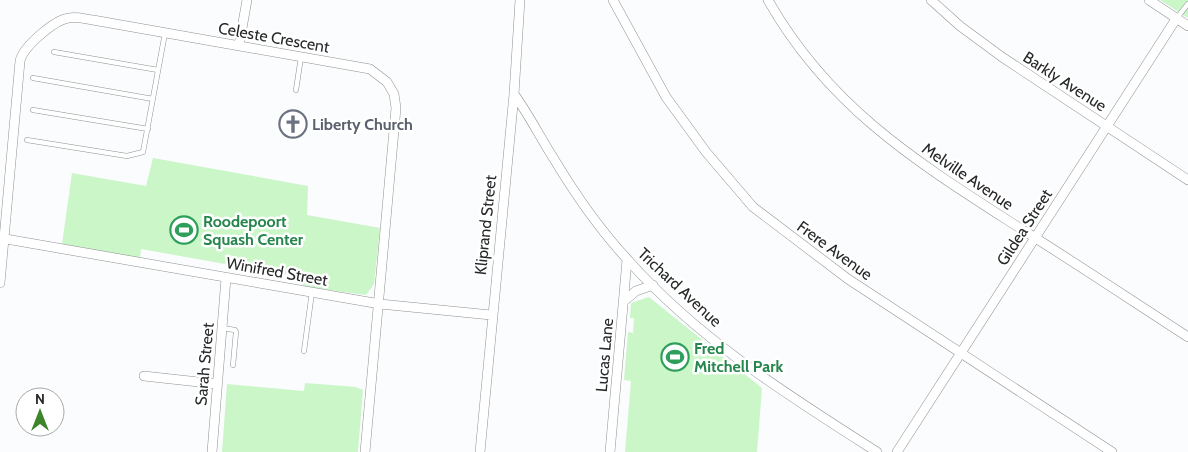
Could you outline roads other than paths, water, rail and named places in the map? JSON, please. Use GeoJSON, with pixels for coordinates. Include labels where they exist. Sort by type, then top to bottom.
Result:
{"type":"FeatureCollection","features":[{"type":"Feature","properties":{"kind":"street"},"geometry":{"type":"LineString","coordinates":[[239,45],[247,0]]}},
{"type":"Feature","properties":{"kind":"street","name":"Kliprand Street"},"geometry":{"type":"LineString","coordinates":[[480,452],[491,315],[514,94],[520,0]]}},
{"type":"Feature","properties":{"kind":"street","name":"Frere Avenue"},"geometry":{"type":"LineString","coordinates":[[613,0],[666,97],[706,152],[753,207],[848,279],[1112,452]]}},
{"type":"Feature","properties":{"kind":"street","name":"Melville Avenue"},"geometry":{"type":"LineString","coordinates":[[768,0],[802,54],[853,110],[938,174],[1188,337]]}},
{"type":"Feature","properties":{"kind":"street","name":"Barkly Avenue"},"geometry":{"type":"LineString","coordinates":[[931,0],[960,26],[1002,57],[1188,180]]}},
{"type":"Feature","properties":{"kind":"street"},"geometry":{"type":"LineString","coordinates":[[1149,0],[1188,26]]}},
{"type":"Feature","properties":{"kind":"street","name":"Celeste Crescent"},"geometry":{"type":"LineString","coordinates":[[0,283],[2,239],[20,61],[26,48],[68,18],[239,45],[370,69],[382,76],[394,94],[396,118],[365,452]]}},
{"type":"Feature","properties":{"kind":"street","name":"Gildea Street"},"geometry":{"type":"LineString","coordinates":[[897,452],[1176,18]]}},
{"type":"Feature","properties":{"kind":"street","name":"Trichard Avenue"},"geometry":{"type":"LineString","coordinates":[[514,94],[528,113],[572,188],[627,260],[692,321],[759,374],[877,452]]}},
{"type":"Feature","properties":{"kind":"street","name":"Winifred Street"},"geometry":{"type":"LineString","coordinates":[[2,239],[380,304],[491,315]]}},
{"type":"Feature","properties":{"kind":"street","name":"Lucas Lane"},"geometry":{"type":"LineString","coordinates":[[610,452],[627,260]]}},
{"type":"Feature","properties":{"kind":"street","name":"Sarah Street"},"geometry":{"type":"LineString","coordinates":[[212,452],[226,278]]}},
{"type":"Feature","properties":{"kind":"street"},"geometry":{"type":"LineString","coordinates":[[624,300],[636,291],[653,285]]}},
{"type":"Feature","properties":{"kind":"street"},"geometry":{"type":"LineString","coordinates":[[144,376],[217,384]]}},
{"type":"Feature","properties":{"kind":"lane"},"geometry":{"type":"LineString","coordinates":[[1176,18],[1188,4]]}},
{"type":"Feature","properties":{"kind":"lane"},"geometry":{"type":"LineString","coordinates":[[27,140],[127,156],[137,156],[143,152],[165,33]]}},
{"type":"Feature","properties":{"kind":"lane"},"geometry":{"type":"LineString","coordinates":[[54,52],[158,70]]}},
{"type":"Feature","properties":{"kind":"lane"},"geometry":{"type":"LineString","coordinates":[[296,90],[302,56]]}},
{"type":"Feature","properties":{"kind":"lane"},"geometry":{"type":"LineString","coordinates":[[34,78],[153,99]]}},
{"type":"Feature","properties":{"kind":"lane"},"geometry":{"type":"LineString","coordinates":[[33,110],[148,129]]}},
{"type":"Feature","properties":{"kind":"lane"},"geometry":{"type":"LineString","coordinates":[[304,351],[312,292]]}},
{"type":"Feature","properties":{"kind":"lane"},"geometry":{"type":"LineString","coordinates":[[222,328],[236,332],[233,365]]}},
{"type":"Feature","properties":{"kind":"place","name":"Liberty Church"},"geometry":{"type":"Point","coordinates":[293,124]}},
{"type":"Feature","properties":{"kind":"place","name":"Roodepoort Squash Center"},"geometry":{"type":"Point","coordinates":[184,230]}},
{"type":"Feature","properties":{"kind":"place","name":"Fred Mitchell Park"},"geometry":{"type":"Point","coordinates":[675,357]}}]}
